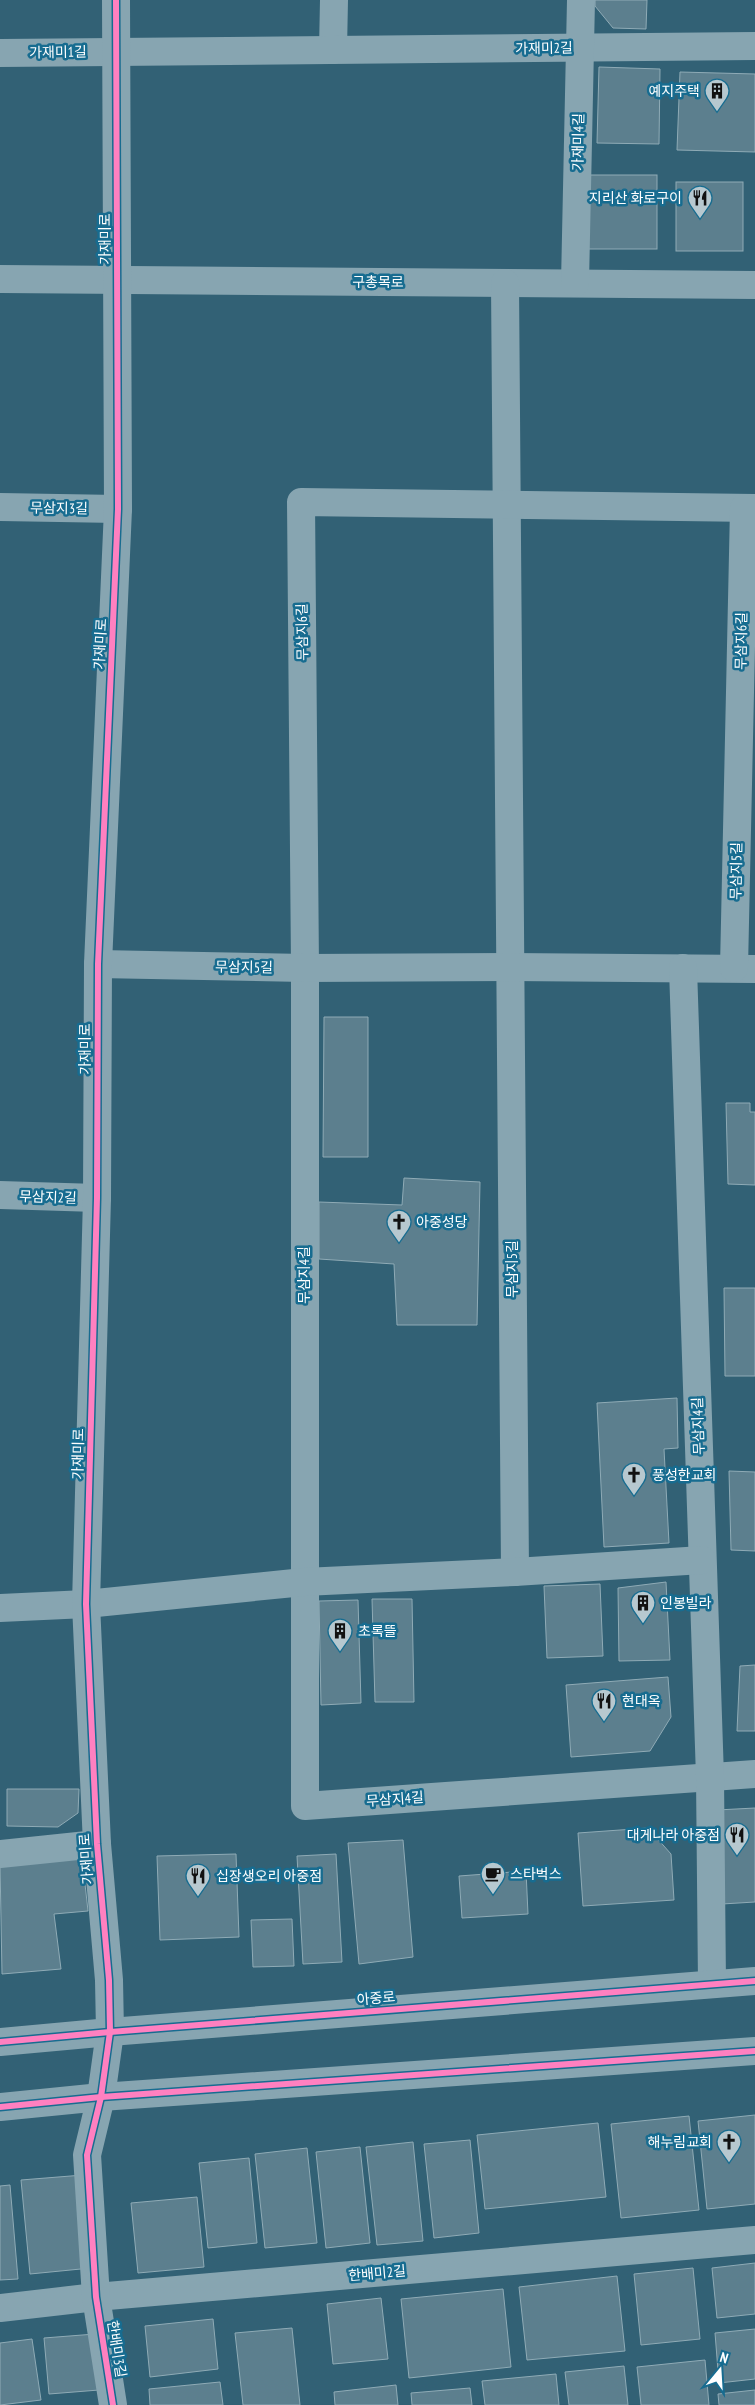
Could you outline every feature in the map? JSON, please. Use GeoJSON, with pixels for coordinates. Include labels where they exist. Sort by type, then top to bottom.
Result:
{"type":"FeatureCollection","features":[{"type":"Feature","properties":{"kind":"street","name":"가재미로"},"geometry":{"type":"LineString","coordinates":[[101,2097],[110,2032],[109,1980],[97,1844],[86,1604],[97,1198],[98,964],[118,509],[116,0]]}},
{"type":"Feature","properties":{"kind":"street"},"geometry":{"type":"LineString","coordinates":[[333,50],[334,0]]}},
{"type":"Feature","properties":{"kind":"street","name":"가재미4길"},"geometry":{"type":"LineString","coordinates":[[575,283],[581,0]]}},
{"type":"Feature","properties":{"kind":"street","name":"가재미2길"},"geometry":{"type":"LineString","coordinates":[[116,51],[755,46]]}},
{"type":"Feature","properties":{"kind":"street","name":"가재미1길"},"geometry":{"type":"LineString","coordinates":[[0,53],[116,51]]}},
{"type":"Feature","properties":{"kind":"street","name":"구총목로"},"geometry":{"type":"LineString","coordinates":[[0,279],[755,285]]}},
{"type":"Feature","properties":{"kind":"street"},"geometry":{"type":"LineString","coordinates":[[506,283],[507,505]]}},
{"type":"Feature","properties":{"kind":"street","name":"무삼지6길"},"geometry":{"type":"LineString","coordinates":[[305,968],[301,502],[750,508],[738,774]]}},
{"type":"Feature","properties":{"kind":"street","name":"무삼지5길"},"geometry":{"type":"LineString","coordinates":[[507,505],[515,1572]]}},
{"type":"Feature","properties":{"kind":"street","name":"무삼지3길"},"geometry":{"type":"LineString","coordinates":[[0,507],[118,509]]}},
{"type":"Feature","properties":{"kind":"street","name":"무삼지5길"},"geometry":{"type":"LineString","coordinates":[[98,964],[305,968],[510,966],[744,968],[738,774]]}},
{"type":"Feature","properties":{"kind":"street","name":"무삼지4길"},"geometry":{"type":"LineString","coordinates":[[305,968],[305,1806],[755,1774]]}},
{"type":"Feature","properties":{"kind":"street","name":"무삼지4길"},"geometry":{"type":"LineString","coordinates":[[683,968],[710,1776]]}},
{"type":"Feature","properties":{"kind":"street","name":"무삼지2길"},"geometry":{"type":"LineString","coordinates":[[0,1195],[97,1198]]}},
{"type":"Feature","properties":{"kind":"street"},"geometry":{"type":"LineString","coordinates":[[0,1608],[86,1604],[304,1582],[515,1572],[702,1560]]}},
{"type":"Feature","properties":{"kind":"street"},"geometry":{"type":"LineString","coordinates":[[710,1776],[712,1984]]}},
{"type":"Feature","properties":{"kind":"street"},"geometry":{"type":"LineString","coordinates":[[0,1854],[97,1844]]}},
{"type":"Feature","properties":{"kind":"street","name":"아중로"},"geometry":{"type":"LineString","coordinates":[[0,2042],[755,1981]]}},
{"type":"Feature","properties":{"kind":"street"},"geometry":{"type":"LineString","coordinates":[[0,2107],[101,2097],[755,2051]]}},
{"type":"Feature","properties":{"kind":"street","name":"한배미3길"},"geometry":{"type":"LineString","coordinates":[[101,2097],[87,2155],[96,2297],[113,2405]]}},
{"type":"Feature","properties":{"kind":"street","name":"한배미2길"},"geometry":{"type":"LineString","coordinates":[[0,2308],[96,2297],[755,2240]]}},
{"type":"Feature","properties":{"kind":"building"},"geometry":{"type":"Polygon","coordinates":[[[595,0],[647,0],[646,29],[613,28],[595,6],[595,0]]]}},
{"type":"Feature","properties":{"kind":"building"},"geometry":{"type":"Polygon","coordinates":[[[599,67],[660,69],[659,144],[597,143],[599,67]]]}},
{"type":"Feature","properties":{"kind":"building","name":"예지주택"},"geometry":{"type":"Polygon","coordinates":[[[680,72],[755,74],[755,152],[677,150],[680,72]]]}},
{"type":"Feature","properties":{"kind":"building"},"geometry":{"type":"Polygon","coordinates":[[[588,175],[657,175],[657,249],[588,249],[588,175]]]}},
{"type":"Feature","properties":{"kind":"building"},"geometry":{"type":"Polygon","coordinates":[[[676,182],[743,182],[743,251],[676,251],[676,182]]]}},
{"type":"Feature","properties":{"kind":"building"},"geometry":{"type":"Polygon","coordinates":[[[324,1017],[368,1017],[368,1157],[323,1157],[324,1017]]]}},
{"type":"Feature","properties":{"kind":"building"},"geometry":{"type":"Polygon","coordinates":[[[726,1103],[750,1103],[750,1112],[755,1112],[755,1185],[728,1184],[726,1103]]]}},
{"type":"Feature","properties":{"kind":"building","name":"아중성당"},"geometry":{"type":"Polygon","coordinates":[[[404,1178],[480,1182],[477,1325],[397,1325],[394,1264],[319,1259],[319,1202],[402,1205],[404,1178]]]}},
{"type":"Feature","properties":{"kind":"building"},"geometry":{"type":"Polygon","coordinates":[[[724,1288],[755,1288],[755,1376],[725,1376],[724,1288]]]}},
{"type":"Feature","properties":{"kind":"building","name":"풍성한교회"},"geometry":{"type":"Polygon","coordinates":[[[677,1398],[678,1448],[664,1449],[669,1543],[604,1547],[597,1403],[677,1398]]]}},
{"type":"Feature","properties":{"kind":"building"},"geometry":{"type":"Polygon","coordinates":[[[729,1471],[755,1472],[755,1551],[731,1550],[729,1471]]]}},
{"type":"Feature","properties":{"kind":"building","name":"인봉빌라"},"geometry":{"type":"Polygon","coordinates":[[[666,1582],[670,1660],[619,1661],[618,1588],[666,1582]]]}},
{"type":"Feature","properties":{"kind":"building"},"geometry":{"type":"Polygon","coordinates":[[[600,1584],[603,1656],[547,1658],[544,1586],[600,1584]]]}},
{"type":"Feature","properties":{"kind":"building"},"geometry":{"type":"Polygon","coordinates":[[[372,1599],[412,1599],[414,1702],[375,1702],[372,1599]]]}},
{"type":"Feature","properties":{"kind":"building","name":"초록뜰"},"geometry":{"type":"Polygon","coordinates":[[[358,1600],[361,1703],[321,1705],[319,1601],[358,1600]]]}},
{"type":"Feature","properties":{"kind":"building"},"geometry":{"type":"Polygon","coordinates":[[[755,1665],[755,1731],[737,1731],[740,1666],[755,1665]]]}},
{"type":"Feature","properties":{"kind":"building"},"geometry":{"type":"Polygon","coordinates":[[[668,1677],[671,1717],[650,1751],[571,1757],[566,1685],[668,1677]]]}},
{"type":"Feature","properties":{"kind":"building"},"geometry":{"type":"Polygon","coordinates":[[[7,1789],[79,1789],[78,1813],[58,1827],[7,1826],[7,1789]]]}},
{"type":"Feature","properties":{"kind":"building","name":"대게나라 아중점"},"geometry":{"type":"Polygon","coordinates":[[[755,1808],[755,1902],[722,1904],[717,1810],[755,1808]]]}},
{"type":"Feature","properties":{"kind":"building"},"geometry":{"type":"Polygon","coordinates":[[[648,1828],[671,1854],[674,1900],[583,1906],[578,1833],[648,1828]]]}},
{"type":"Feature","properties":{"kind":"building"},"geometry":{"type":"Polygon","coordinates":[[[403,1840],[413,1957],[359,1964],[348,1843],[403,1840]]]}},
{"type":"Feature","properties":{"kind":"building","name":"십장생오리 아중점"},"geometry":{"type":"Polygon","coordinates":[[[236,1854],[239,1937],[160,1940],[157,1856],[236,1854]]]}},
{"type":"Feature","properties":{"kind":"building"},"geometry":{"type":"Polygon","coordinates":[[[336,1854],[342,1962],[303,1964],[297,1856],[336,1854]]]}},
{"type":"Feature","properties":{"kind":"building"},"geometry":{"type":"Polygon","coordinates":[[[82,1857],[88,1911],[54,1914],[61,1969],[2,1974],[0,1864],[82,1857]]]}},
{"type":"Feature","properties":{"kind":"building","name":"스타벅스"},"geometry":{"type":"Polygon","coordinates":[[[526,1871],[528,1914],[462,1918],[459,1876],[526,1871]]]}},
{"type":"Feature","properties":{"kind":"building"},"geometry":{"type":"Polygon","coordinates":[[[292,1919],[294,1966],[253,1967],[251,1920],[292,1919]]]}},
{"type":"Feature","properties":{"kind":"building","name":"해누림교회"},"geometry":{"type":"Polygon","coordinates":[[[755,2115],[755,2204],[707,2209],[698,2121],[755,2115]]]}},
{"type":"Feature","properties":{"kind":"building"},"geometry":{"type":"Polygon","coordinates":[[[689,2116],[699,2210],[621,2218],[611,2124],[689,2116]]]}},
{"type":"Feature","properties":{"kind":"building"},"geometry":{"type":"Polygon","coordinates":[[[598,2123],[606,2197],[485,2209],[477,2135],[598,2123]]]}},
{"type":"Feature","properties":{"kind":"building"},"geometry":{"type":"Polygon","coordinates":[[[470,2140],[479,2233],[434,2238],[424,2144],[470,2140]]]}},
{"type":"Feature","properties":{"kind":"building"},"geometry":{"type":"Polygon","coordinates":[[[413,2142],[423,2241],[377,2245],[366,2147],[413,2142]]]}},
{"type":"Feature","properties":{"kind":"building"},"geometry":{"type":"Polygon","coordinates":[[[360,2147],[370,2243],[326,2248],[316,2152],[360,2147]]]}},
{"type":"Feature","properties":{"kind":"building"},"geometry":{"type":"Polygon","coordinates":[[[307,2148],[317,2243],[265,2248],[255,2154],[307,2148]]]}},
{"type":"Feature","properties":{"kind":"building"},"geometry":{"type":"Polygon","coordinates":[[[249,2158],[257,2243],[208,2248],[199,2163],[249,2158]]]}},
{"type":"Feature","properties":{"kind":"building"},"geometry":{"type":"Polygon","coordinates":[[[83,2175],[91,2268],[30,2274],[21,2180],[83,2175]]]}},
{"type":"Feature","properties":{"kind":"building"},"geometry":{"type":"Polygon","coordinates":[[[10,2185],[18,2279],[0,2280],[0,2186],[10,2185]]]}},
{"type":"Feature","properties":{"kind":"building"},"geometry":{"type":"Polygon","coordinates":[[[197,2197],[204,2267],[138,2273],[131,2203],[197,2197]]]}},
{"type":"Feature","properties":{"kind":"building"},"geometry":{"type":"Polygon","coordinates":[[[755,2263],[755,2314],[717,2318],[712,2268],[755,2263]]]}},
{"type":"Feature","properties":{"kind":"building"},"geometry":{"type":"Polygon","coordinates":[[[693,2268],[700,2339],[641,2345],[634,2274],[693,2268]]]}},
{"type":"Feature","properties":{"kind":"building"},"geometry":{"type":"Polygon","coordinates":[[[617,2276],[625,2351],[527,2360],[519,2287],[617,2276]]]}},
{"type":"Feature","properties":{"kind":"building"},"geometry":{"type":"Polygon","coordinates":[[[503,2289],[511,2367],[409,2378],[401,2299],[503,2289]]]}},
{"type":"Feature","properties":{"kind":"building"},"geometry":{"type":"Polygon","coordinates":[[[381,2298],[388,2359],[333,2364],[327,2304],[381,2298]]]}},
{"type":"Feature","properties":{"kind":"building"},"geometry":{"type":"Polygon","coordinates":[[[213,2319],[218,2369],[150,2377],[145,2326],[213,2319]]]}},
{"type":"Feature","properties":{"kind":"building"},"geometry":{"type":"Polygon","coordinates":[[[292,2328],[300,2405],[243,2405],[235,2333],[292,2328]]]}},
{"type":"Feature","properties":{"kind":"building"},"geometry":{"type":"Polygon","coordinates":[[[755,2329],[755,2379],[719,2383],[715,2333],[755,2329]]]}},
{"type":"Feature","properties":{"kind":"building"},"geometry":{"type":"Polygon","coordinates":[[[95,2334],[99,2390],[49,2394],[44,2338],[95,2334]]]}},
{"type":"Feature","properties":{"kind":"building"},"geometry":{"type":"Polygon","coordinates":[[[32,2339],[41,2400],[0,2405],[0,2343],[32,2339]]]}},
{"type":"Feature","properties":{"kind":"building"},"geometry":{"type":"Polygon","coordinates":[[[705,2360],[709,2405],[641,2405],[637,2367],[705,2360]]]}},
{"type":"Feature","properties":{"kind":"building"},"geometry":{"type":"Polygon","coordinates":[[[624,2366],[628,2405],[569,2405],[565,2372],[624,2366]]]}},
{"type":"Feature","properties":{"kind":"building"},"geometry":{"type":"Polygon","coordinates":[[[556,2374],[559,2405],[485,2405],[482,2381],[556,2374]]]}},
{"type":"Feature","properties":{"kind":"building"},"geometry":{"type":"Polygon","coordinates":[[[220,2382],[223,2405],[150,2405],[149,2389],[220,2382]]]}},
{"type":"Feature","properties":{"kind":"building"},"geometry":{"type":"Polygon","coordinates":[[[396,2385],[398,2405],[335,2405],[334,2392],[396,2385]]]}},
{"type":"Feature","properties":{"kind":"building"},"geometry":{"type":"Polygon","coordinates":[[[470,2388],[472,2405],[412,2405],[411,2393],[470,2388]]]}},
{"type":"Feature","properties":{"kind":"building"},"geometry":{"type":"Polygon","coordinates":[[[755,2390],[755,2405],[719,2405],[718,2394],[755,2390]]]}},
{"type":"Feature","properties":{"kind":"cycle path"},"geometry":{"type":"LineString","coordinates":[[113,2405],[96,2297],[87,2155],[101,2097],[110,2032],[109,1980],[97,1844],[86,1604],[97,1198],[98,964],[118,509],[116,0]]}},
{"type":"Feature","properties":{"kind":"cycle path"},"geometry":{"type":"LineString","coordinates":[[0,2042],[755,1981]]}},
{"type":"Feature","properties":{"kind":"cycle path"},"geometry":{"type":"LineString","coordinates":[[0,2107],[101,2097],[755,2051]]}},
{"type":"Feature","properties":{"kind":"place","name":"예지주택"},"geometry":{"type":"Point","coordinates":[717,112]}},
{"type":"Feature","properties":{"kind":"place","name":"지리산 화로구이"},"geometry":{"type":"Point","coordinates":[700,219]}},
{"type":"Feature","properties":{"kind":"place","name":"아중성당"},"geometry":{"type":"Point","coordinates":[399,1243]}},
{"type":"Feature","properties":{"kind":"place","name":"풍성한교회"},"geometry":{"type":"Point","coordinates":[634,1496]}},
{"type":"Feature","properties":{"kind":"place","name":"인봉빌라"},"geometry":{"type":"Point","coordinates":[643,1624]}},
{"type":"Feature","properties":{"kind":"place","name":"초록뜰"},"geometry":{"type":"Point","coordinates":[340,1652]}},
{"type":"Feature","properties":{"kind":"place","name":"현대옥"},"geometry":{"type":"Point","coordinates":[604,1722]}},
{"type":"Feature","properties":{"kind":"place","name":"대게나라 아중점"},"geometry":{"type":"Point","coordinates":[737,1856]}},
{"type":"Feature","properties":{"kind":"place","name":"스타벅스"},"geometry":{"type":"Point","coordinates":[493,1895]}},
{"type":"Feature","properties":{"kind":"place","name":"십장생오리 아중점"},"geometry":{"type":"Point","coordinates":[198,1897]}},
{"type":"Feature","properties":{"kind":"place","name":"해누림교회"},"geometry":{"type":"Point","coordinates":[729,2163]}}]}
